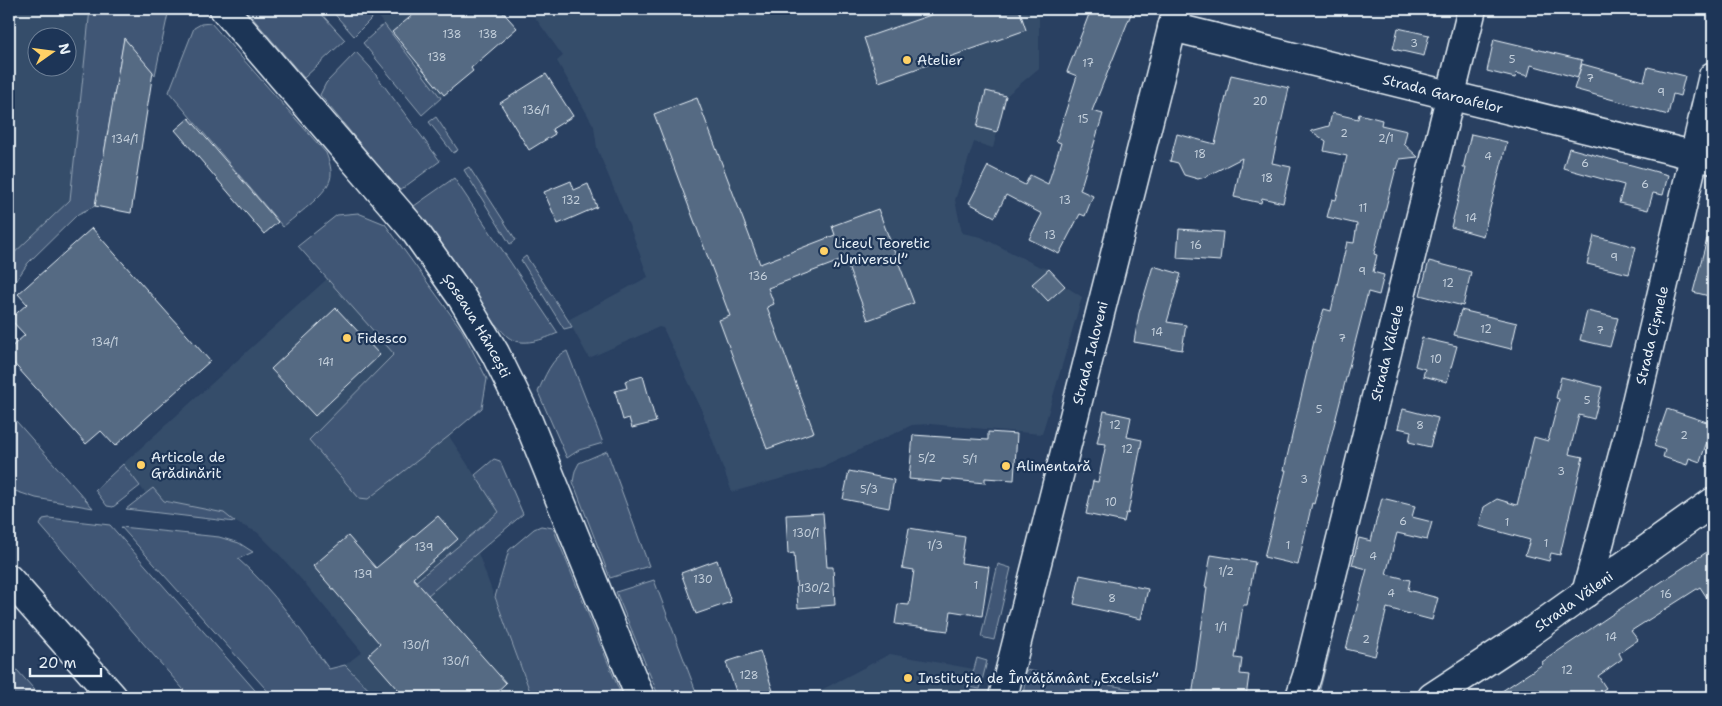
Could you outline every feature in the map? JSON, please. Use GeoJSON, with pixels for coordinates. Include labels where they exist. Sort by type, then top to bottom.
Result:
{"type":"FeatureCollection","features":[{"type":"Feature","properties":{"kind":"main road","name":"Șoseaua Hâncești"},"geometry":{"type":"LineString","coordinates":[[224,9],[414,230],[462,298],[495,353],[526,416],[640,697]]}},
{"type":"Feature","properties":{"kind":"main road","name":"Strada Vâlcele"},"geometry":{"type":"LineString","coordinates":[[1300,697],[1307,676],[1472,9]]}},
{"type":"Feature","properties":{"kind":"main road","name":"Strada Garoafelor"},"geometry":{"type":"LineString","coordinates":[[1175,18],[1451,95],[1704,157]]}},
{"type":"Feature","properties":{"kind":"main road","name":"Strada Ialoveni"},"geometry":{"type":"LineString","coordinates":[[1003,697],[1175,18]]}},
{"type":"Feature","properties":{"kind":"main road","name":"Strada Cișmele"},"geometry":{"type":"LineString","coordinates":[[1586,593],[1704,157],[1713,76]]}},
{"type":"Feature","properties":{"kind":"main road","name":"Strada Văleni"},"geometry":{"type":"LineString","coordinates":[[1432,697],[1528,634],[1713,502]]}},
{"type":"Feature","properties":{"kind":"main road"},"geometry":{"type":"LineString","coordinates":[[9,579],[113,697]]}},
{"type":"Feature","properties":{"kind":"shaded area"},"geometry":{"type":"Polygon","coordinates":[[[9,9],[90,9],[70,200],[9,258],[9,9]]]}},
{"type":"Feature","properties":{"kind":"shaded area"},"geometry":{"type":"Polygon","coordinates":[[[90,9],[169,9],[155,75],[124,39],[95,206],[78,214],[28,263],[9,291],[9,258],[70,200],[90,9]]]}},
{"type":"Feature","properties":{"kind":"shaded area"},"geometry":{"type":"Polygon","coordinates":[[[245,9],[317,9],[345,40],[304,78],[245,9]]]}},
{"type":"Feature","properties":{"kind":"shaded area"},"geometry":{"type":"Polygon","coordinates":[[[330,9],[372,9],[376,14],[354,36],[330,9]]]}},
{"type":"Feature","properties":{"kind":"shaded area"},"geometry":{"type":"Polygon","coordinates":[[[372,9],[465,9],[450,44],[473,71],[441,98],[372,9]]]}},
{"type":"Feature","properties":{"kind":"shaded area","name":"Liceul Teoretic „Universul”"},"geometry":{"type":"Polygon","coordinates":[[[529,9],[1039,9],[1039,68],[1006,96],[993,148],[974,142],[955,200],[962,233],[981,237],[1038,266],[1049,269],[1065,286],[1082,297],[1042,434],[930,424],[912,425],[823,467],[732,492],[700,406],[663,328],[659,327],[589,358],[568,320],[648,277],[597,148],[594,126],[557,61],[563,56],[529,9]]]}},
{"type":"Feature","properties":{"kind":"shaded area"},"geometry":{"type":"Polygon","coordinates":[[[211,23],[326,153],[331,173],[327,186],[316,199],[283,227],[169,92],[194,28],[201,24],[211,23]]]}},
{"type":"Feature","properties":{"kind":"shaded area"},"geometry":{"type":"Polygon","coordinates":[[[384,24],[441,98],[422,115],[363,43],[384,24]]]}},
{"type":"Feature","properties":{"kind":"shaded area"},"geometry":{"type":"Polygon","coordinates":[[[356,52],[370,67],[440,161],[399,191],[320,95],[326,83],[356,52]]]}},
{"type":"Feature","properties":{"kind":"shaded area"},"geometry":{"type":"Polygon","coordinates":[[[436,117],[458,150],[453,153],[429,122],[436,117]]]}},
{"type":"Feature","properties":{"kind":"shaded area"},"geometry":{"type":"Polygon","coordinates":[[[469,167],[516,240],[510,244],[464,170],[469,167]]]}},
{"type":"Feature","properties":{"kind":"shaded area"},"geometry":{"type":"Polygon","coordinates":[[[454,178],[558,333],[540,340],[526,342],[520,342],[507,336],[497,326],[414,206],[454,178]]]}},
{"type":"Feature","properties":{"kind":"shaded area"},"geometry":{"type":"Polygon","coordinates":[[[358,213],[385,224],[462,330],[487,379],[482,408],[368,499],[359,498],[309,440],[394,354],[298,246],[337,215],[358,213]]]}},
{"type":"Feature","properties":{"kind":"shaded area"},"geometry":{"type":"Polygon","coordinates":[[[526,256],[572,327],[564,329],[521,260],[526,256]]]}},
{"type":"Feature","properties":{"kind":"shaded area"},"geometry":{"type":"Polygon","coordinates":[[[327,279],[395,354],[508,526],[478,553],[531,697],[376,697],[345,665],[362,652],[308,587],[257,532],[225,519],[160,512],[123,464],[327,279]]]}},
{"type":"Feature","properties":{"kind":"shaded area"},"geometry":{"type":"Polygon","coordinates":[[[567,351],[603,443],[579,450],[567,458],[538,392],[553,363],[567,351]]]}},
{"type":"Feature","properties":{"kind":"shaded area"},"geometry":{"type":"Polygon","coordinates":[[[9,413],[93,508],[36,498],[9,489],[9,413]]]}},
{"type":"Feature","properties":{"kind":"shaded area"},"geometry":{"type":"Polygon","coordinates":[[[607,451],[649,566],[610,578],[573,482],[579,463],[607,451]]]}},
{"type":"Feature","properties":{"kind":"shaded area"},"geometry":{"type":"Polygon","coordinates":[[[494,459],[500,461],[523,514],[427,596],[414,583],[499,512],[475,475],[494,459]]]}},
{"type":"Feature","properties":{"kind":"shaded area"},"geometry":{"type":"Polygon","coordinates":[[[123,464],[140,486],[113,507],[107,506],[95,490],[123,464]]]}},
{"type":"Feature","properties":{"kind":"shaded area"},"geometry":{"type":"Polygon","coordinates":[[[153,488],[164,501],[224,513],[235,522],[126,509],[153,488]]]}},
{"type":"Feature","properties":{"kind":"shaded area"},"geometry":{"type":"Polygon","coordinates":[[[49,518],[110,525],[261,697],[190,697],[40,525],[43,519],[49,518]]]}},
{"type":"Feature","properties":{"kind":"shaded area"},"geometry":{"type":"Polygon","coordinates":[[[541,526],[553,528],[622,697],[532,697],[495,597],[509,550],[534,529],[541,526]]]}},
{"type":"Feature","properties":{"kind":"shaded area"},"geometry":{"type":"Polygon","coordinates":[[[121,527],[219,537],[239,543],[253,552],[238,559],[275,597],[329,669],[345,665],[376,697],[273,697],[121,527]]]}},
{"type":"Feature","properties":{"kind":"shaded area"},"geometry":{"type":"Polygon","coordinates":[[[998,564],[1011,568],[994,640],[981,637],[998,564]]]}},
{"type":"Feature","properties":{"kind":"shaded area"},"geometry":{"type":"Polygon","coordinates":[[[654,580],[698,697],[659,697],[616,592],[654,580]]]}},
{"type":"Feature","properties":{"kind":"shaded area"},"geometry":{"type":"Polygon","coordinates":[[[1322,648],[1330,650],[1318,697],[1308,697],[1322,648]]]}},
{"type":"Feature","properties":{"kind":"shaded area","name":"Instituția de Învățământ „Excelsis”"},"geometry":{"type":"Polygon","coordinates":[[[890,654],[974,669],[967,697],[808,697],[890,654]]]}},
{"type":"Feature","properties":{"kind":"shaded area"},"geometry":{"type":"Polygon","coordinates":[[[977,658],[987,661],[980,689],[969,687],[977,658]]]}},
{"type":"Feature","properties":{"kind":"shaded area"},"geometry":{"type":"Polygon","coordinates":[[[9,661],[41,697],[9,697],[9,661]]]}},
{"type":"Feature","properties":{"kind":"shaded area"},"geometry":{"type":"Polygon","coordinates":[[[1026,670],[1137,690],[1136,697],[1023,697],[1026,670]]]}},
{"type":"Feature","properties":{"kind":"building"},"geometry":{"type":"Polygon","coordinates":[[[420,9],[500,9],[517,28],[471,68],[473,71],[444,95],[392,32],[420,9]]]}},
{"type":"Feature","properties":{"kind":"building","name":"Atelier"},"geometry":{"type":"Polygon","coordinates":[[[948,9],[1019,9],[1026,30],[879,82],[864,38],[948,9]]]}},
{"type":"Feature","properties":{"kind":"building"},"geometry":{"type":"Polygon","coordinates":[[[1091,9],[1133,9],[1092,111],[1103,114],[1080,190],[1093,196],[1085,216],[1080,214],[1059,254],[1029,239],[1042,214],[1006,195],[995,217],[969,203],[988,166],[1025,185],[1030,175],[1048,184],[1061,143],[1056,141],[1077,76],[1067,72],[1091,9]]]}},
{"type":"Feature","properties":{"kind":"building"},"geometry":{"type":"Polygon","coordinates":[[[1398,28],[1429,35],[1424,56],[1393,49],[1398,28]]]}},
{"type":"Feature","properties":{"kind":"building"},"geometry":{"type":"Polygon","coordinates":[[[124,38],[153,72],[131,213],[95,206],[124,38]]]}},
{"type":"Feature","properties":{"kind":"building"},"geometry":{"type":"Polygon","coordinates":[[[1494,39],[1582,60],[1578,78],[1531,65],[1528,76],[1516,73],[1515,78],[1487,71],[1494,39]]]}},
{"type":"Feature","properties":{"kind":"building"},"geometry":{"type":"Polygon","coordinates":[[[1582,64],[1644,81],[1648,67],[1685,76],[1680,96],[1673,94],[1668,115],[1574,89],[1582,64]]]}},
{"type":"Feature","properties":{"kind":"building"},"geometry":{"type":"Polygon","coordinates":[[[546,74],[573,116],[552,129],[555,134],[529,150],[500,103],[546,74]]]}},
{"type":"Feature","properties":{"kind":"building"},"geometry":{"type":"Polygon","coordinates":[[[1231,75],[1289,88],[1272,163],[1291,167],[1283,203],[1262,198],[1261,203],[1234,197],[1242,158],[1198,179],[1184,175],[1178,163],[1170,161],[1177,134],[1215,144],[1231,75]]]}},
{"type":"Feature","properties":{"kind":"building"},"geometry":{"type":"Polygon","coordinates":[[[986,91],[1006,96],[997,132],[977,127],[986,91]]]}},
{"type":"Feature","properties":{"kind":"building"},"geometry":{"type":"Polygon","coordinates":[[[697,98],[760,264],[835,235],[832,226],[878,209],[914,303],[868,320],[845,259],[768,288],[774,304],[767,307],[814,432],[767,449],[719,320],[730,316],[654,114],[697,98]]]}},
{"type":"Feature","properties":{"kind":"building"},"geometry":{"type":"Polygon","coordinates":[[[1332,113],[1358,119],[1359,114],[1382,120],[1381,125],[1407,131],[1404,144],[1418,157],[1400,159],[1396,168],[1374,254],[1377,255],[1373,272],[1384,275],[1379,295],[1368,292],[1314,504],[1312,503],[1298,565],[1264,557],[1286,470],[1284,470],[1315,337],[1324,309],[1331,311],[1347,242],[1354,243],[1357,224],[1327,217],[1332,199],[1336,200],[1347,156],[1324,151],[1326,141],[1311,131],[1329,126],[1332,113]]]}},
{"type":"Feature","properties":{"kind":"building"},"geometry":{"type":"Polygon","coordinates":[[[189,118],[278,222],[264,234],[175,130],[189,118]]]}},
{"type":"Feature","properties":{"kind":"building"},"geometry":{"type":"Polygon","coordinates":[[[1471,134],[1507,142],[1483,236],[1451,227],[1466,168],[1463,168],[1471,134]]]}},
{"type":"Feature","properties":{"kind":"building"},"geometry":{"type":"Polygon","coordinates":[[[1569,148],[1668,175],[1663,195],[1653,193],[1648,210],[1619,203],[1624,185],[1563,168],[1569,148]]]}},
{"type":"Feature","properties":{"kind":"building"},"geometry":{"type":"Polygon","coordinates":[[[571,181],[574,190],[588,184],[597,207],[558,224],[544,192],[571,181]]]}},
{"type":"Feature","properties":{"kind":"building"},"geometry":{"type":"Polygon","coordinates":[[[92,228],[210,361],[115,446],[101,431],[86,444],[9,358],[9,349],[25,335],[10,319],[27,304],[18,294],[92,228]]]}},
{"type":"Feature","properties":{"kind":"building"},"geometry":{"type":"Polygon","coordinates":[[[1179,229],[1223,232],[1220,261],[1177,258],[1179,229]]]}},
{"type":"Feature","properties":{"kind":"building"},"geometry":{"type":"Polygon","coordinates":[[[1594,236],[1636,247],[1629,274],[1587,264],[1594,236]]]}},
{"type":"Feature","properties":{"kind":"building"},"geometry":{"type":"Polygon","coordinates":[[[1707,239],[1713,240],[1713,297],[1693,292],[1707,239]]]}},
{"type":"Feature","properties":{"kind":"building"},"geometry":{"type":"Polygon","coordinates":[[[1429,261],[1471,272],[1463,306],[1420,295],[1429,261]]]}},
{"type":"Feature","properties":{"kind":"building"},"geometry":{"type":"Polygon","coordinates":[[[1153,266],[1181,274],[1167,322],[1186,325],[1182,350],[1134,342],[1139,313],[1153,266]]]}},
{"type":"Feature","properties":{"kind":"building"},"geometry":{"type":"Polygon","coordinates":[[[1049,269],[1065,286],[1048,301],[1032,284],[1049,269]]]}},
{"type":"Feature","properties":{"kind":"building"},"geometry":{"type":"Polygon","coordinates":[[[336,308],[380,355],[315,416],[271,369],[336,308]]]}},
{"type":"Feature","properties":{"kind":"building"},"geometry":{"type":"Polygon","coordinates":[[[1461,310],[1517,323],[1511,349],[1454,335],[1461,310]]]}},
{"type":"Feature","properties":{"kind":"building"},"geometry":{"type":"Polygon","coordinates":[[[1587,311],[1618,318],[1610,347],[1580,340],[1587,311]]]}},
{"type":"Feature","properties":{"kind":"building"},"geometry":{"type":"Polygon","coordinates":[[[1422,338],[1457,346],[1447,382],[1423,376],[1425,369],[1415,366],[1422,338]]]}},
{"type":"Feature","properties":{"kind":"building"},"geometry":{"type":"Polygon","coordinates":[[[643,376],[656,422],[632,428],[629,418],[623,420],[615,391],[627,388],[625,381],[643,376]]]}},
{"type":"Feature","properties":{"kind":"building"},"geometry":{"type":"Polygon","coordinates":[[[1561,377],[1602,387],[1594,419],[1579,415],[1569,454],[1583,457],[1560,555],[1551,553],[1549,561],[1525,555],[1530,540],[1479,526],[1484,507],[1497,499],[1517,505],[1534,437],[1548,441],[1559,399],[1556,398],[1561,377]]]}},
{"type":"Feature","properties":{"kind":"building"},"geometry":{"type":"Polygon","coordinates":[[[1403,409],[1438,418],[1430,447],[1409,442],[1411,431],[1398,428],[1403,409]]]}},
{"type":"Feature","properties":{"kind":"building"},"geometry":{"type":"Polygon","coordinates":[[[1667,409],[1713,424],[1700,462],[1689,458],[1687,465],[1663,457],[1665,450],[1654,446],[1667,409]]]}},
{"type":"Feature","properties":{"kind":"building"},"geometry":{"type":"Polygon","coordinates":[[[1104,411],[1131,417],[1127,437],[1142,440],[1128,514],[1126,513],[1124,522],[1086,514],[1093,481],[1098,482],[1106,444],[1097,443],[1104,411]]]}},
{"type":"Feature","properties":{"kind":"building"},"geometry":{"type":"Polygon","coordinates":[[[988,432],[1017,434],[1014,480],[985,478],[985,483],[942,479],[942,482],[909,479],[913,435],[988,440],[988,432]]]}},
{"type":"Feature","properties":{"kind":"building"},"geometry":{"type":"Polygon","coordinates":[[[849,471],[894,480],[889,508],[843,499],[849,471]]]}},
{"type":"Feature","properties":{"kind":"building"},"geometry":{"type":"Polygon","coordinates":[[[1382,498],[1415,506],[1412,517],[1432,522],[1427,540],[1397,533],[1386,574],[1410,580],[1408,590],[1438,598],[1432,620],[1387,608],[1375,656],[1346,649],[1367,569],[1352,565],[1359,538],[1371,541],[1382,498]]]}},
{"type":"Feature","properties":{"kind":"building"},"geometry":{"type":"Polygon","coordinates":[[[823,513],[827,567],[833,567],[835,605],[798,608],[794,553],[788,554],[786,515],[823,513]]]}},
{"type":"Feature","properties":{"kind":"building"},"geometry":{"type":"Polygon","coordinates":[[[438,516],[458,539],[413,578],[506,683],[491,697],[405,697],[368,655],[380,644],[313,566],[348,536],[376,568],[438,516]]]}},
{"type":"Feature","properties":{"kind":"building"},"geometry":{"type":"Polygon","coordinates":[[[909,528],[965,537],[961,563],[989,567],[982,616],[951,611],[948,631],[895,624],[898,604],[909,605],[914,570],[902,568],[909,528]]]}},
{"type":"Feature","properties":{"kind":"building"},"geometry":{"type":"Polygon","coordinates":[[[1713,548],[1713,607],[1700,587],[1631,631],[1638,640],[1619,653],[1622,659],[1598,676],[1606,688],[1592,697],[1493,697],[1620,609],[1713,548]]]}},
{"type":"Feature","properties":{"kind":"building"},"geometry":{"type":"Polygon","coordinates":[[[1211,555],[1255,562],[1247,605],[1243,605],[1235,658],[1242,659],[1240,674],[1249,675],[1246,697],[1192,697],[1207,587],[1205,587],[1211,555]]]}},
{"type":"Feature","properties":{"kind":"building"},"geometry":{"type":"Polygon","coordinates":[[[717,560],[731,602],[696,614],[681,573],[717,560]]]}},
{"type":"Feature","properties":{"kind":"building"},"geometry":{"type":"Polygon","coordinates":[[[1080,575],[1148,589],[1141,619],[1074,604],[1080,575]]]}},
{"type":"Feature","properties":{"kind":"building"},"geometry":{"type":"Polygon","coordinates":[[[760,651],[775,697],[738,697],[726,662],[760,651]]]}},
{"type":"Feature","properties":{"kind":"place","name":"Atelier"},"geometry":{"type":"Point","coordinates":[907,60]}},
{"type":"Feature","properties":{"kind":"place","name":"Liceul Teoretic „Universul”"},"geometry":{"type":"Point","coordinates":[824,251]}},
{"type":"Feature","properties":{"kind":"place","name":"Fidesco"},"geometry":{"type":"Point","coordinates":[347,338]}},
{"type":"Feature","properties":{"kind":"place","name":"Articole de Grădinărit"},"geometry":{"type":"Point","coordinates":[141,465]}},
{"type":"Feature","properties":{"kind":"place","name":"Alimentară"},"geometry":{"type":"Point","coordinates":[1006,466]}},
{"type":"Feature","properties":{"kind":"place","name":"Instituția de Învățământ „Excelsis”"},"geometry":{"type":"Point","coordinates":[908,678]}}]}
